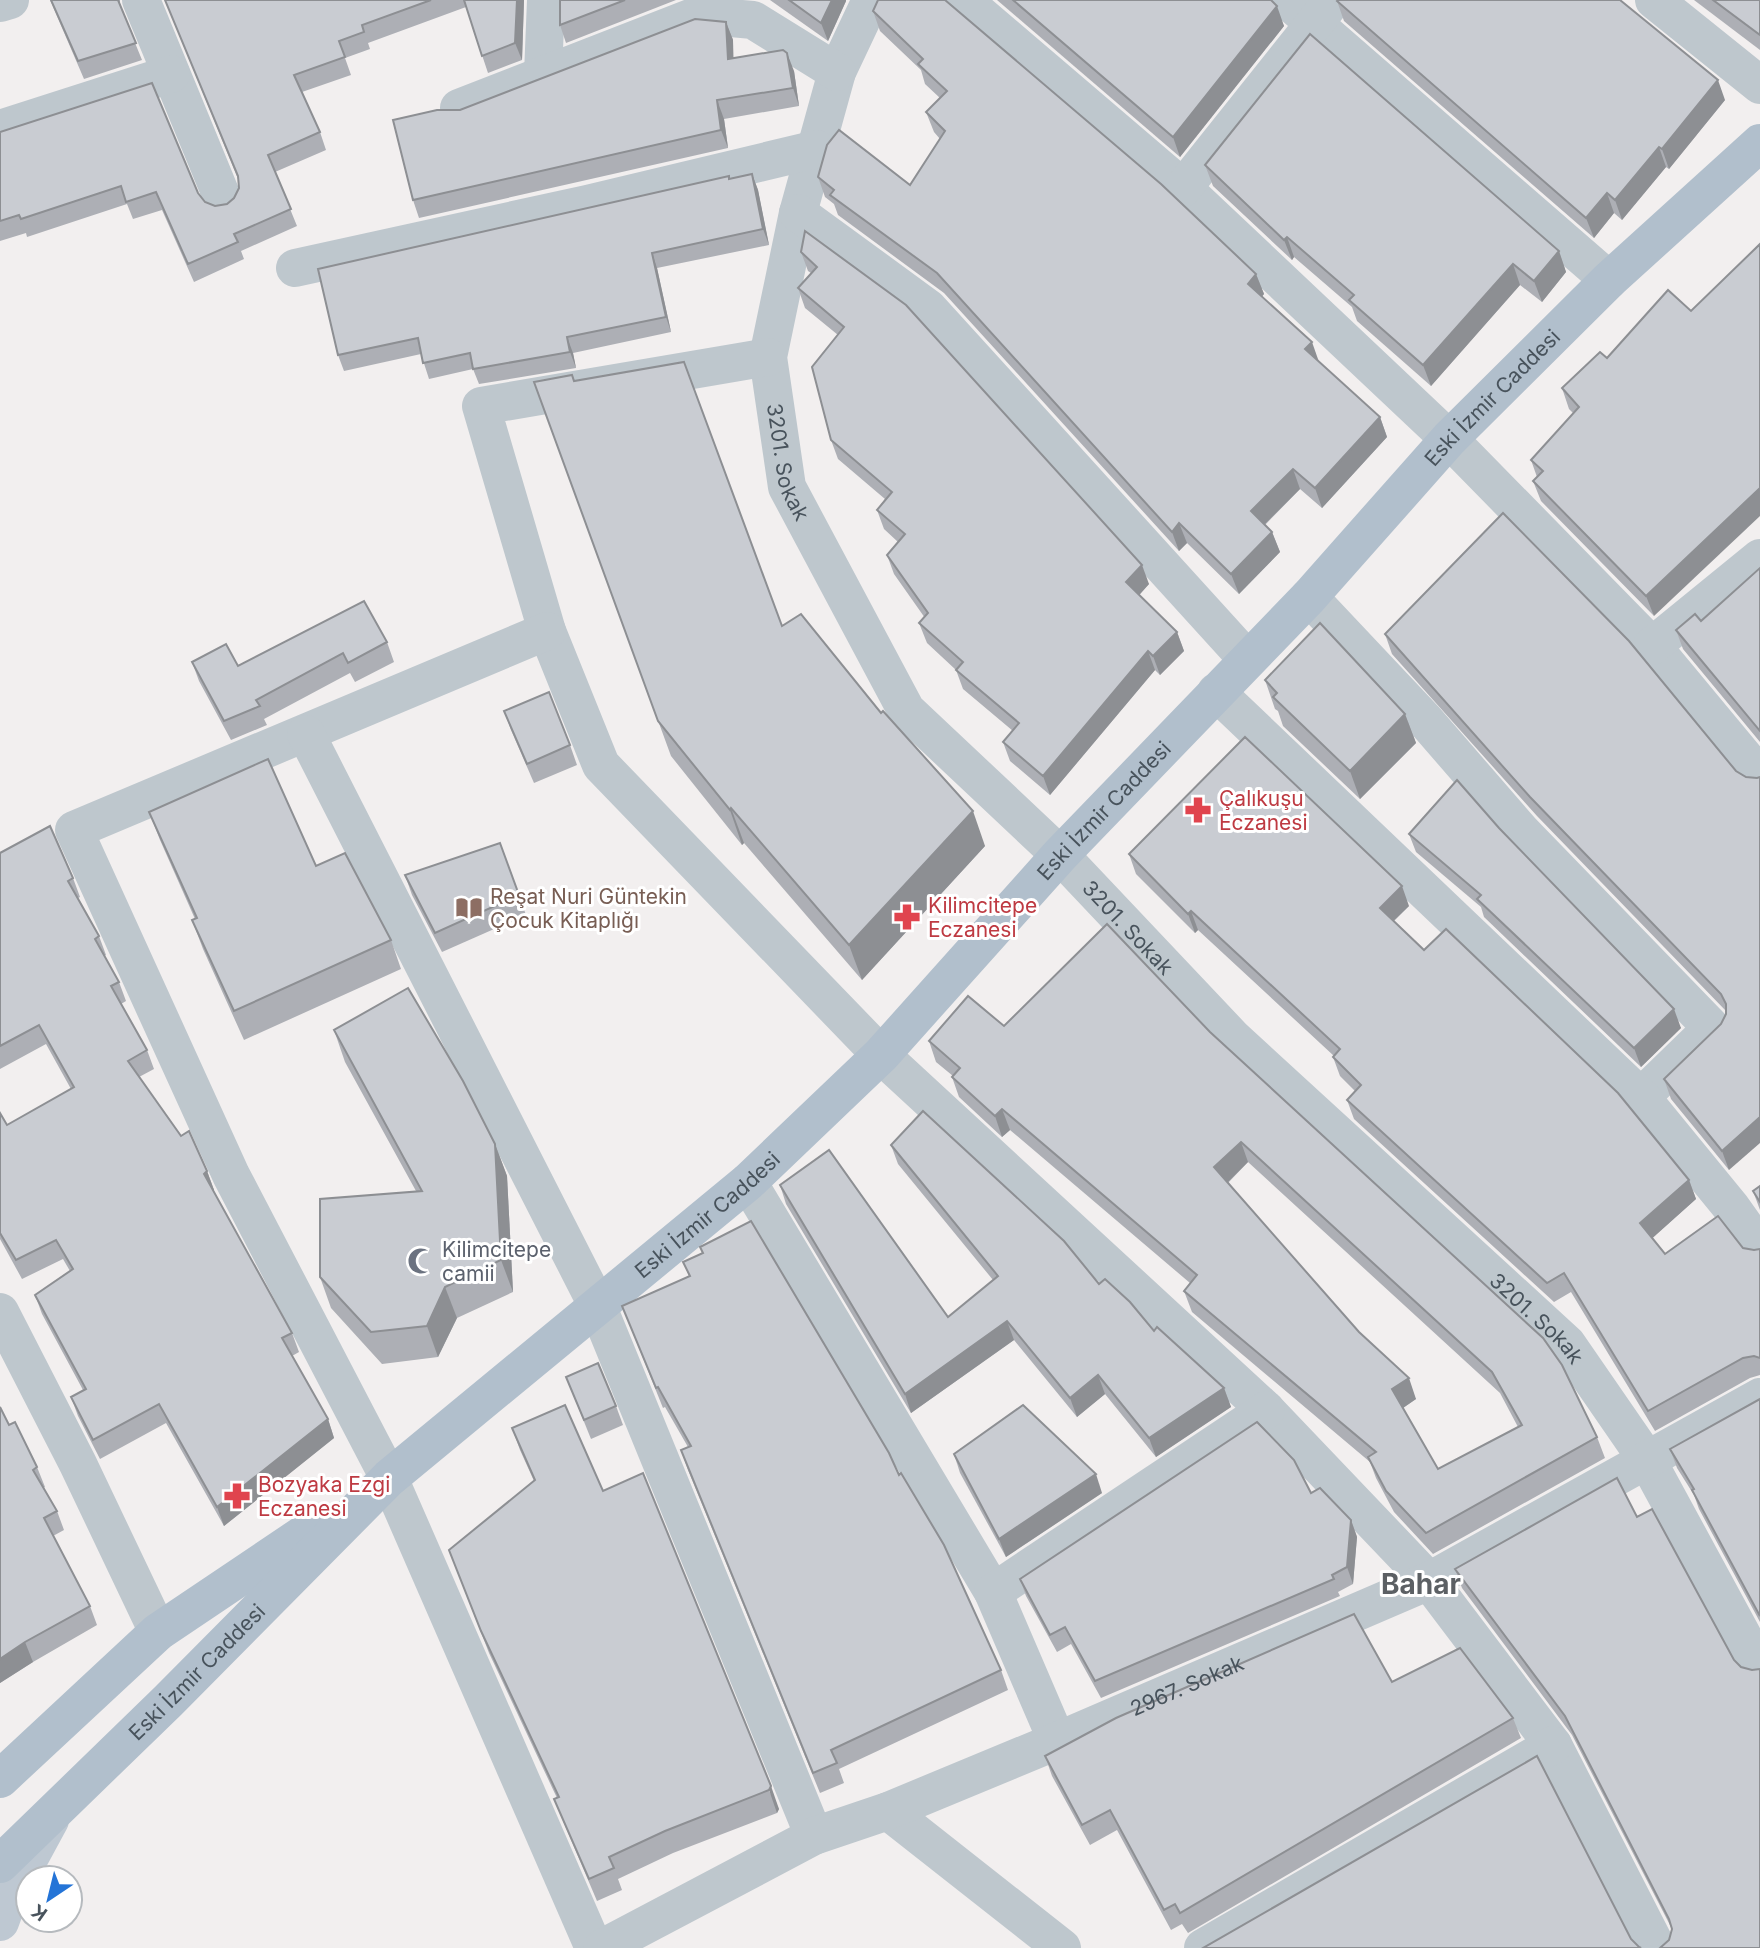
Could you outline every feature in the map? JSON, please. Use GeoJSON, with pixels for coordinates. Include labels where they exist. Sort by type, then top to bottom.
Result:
{"type":"FeatureCollection","features":[{"type":"Feature","properties":{"kind":"main road","name":"Eski İzmir Caddesi"},"geometry":{"type":"LineString","coordinates":[[0,1864],[389,1478],[748,1182],[881,1055],[1060,855],[1309,597],[1449,439],[1609,280],[1760,143]]}},
{"type":"Feature","properties":{"kind":"main road","name":"Eski İzmir Caddesi"},"geometry":{"type":"LineString","coordinates":[[0,1779],[158,1632],[389,1478]]}},
{"type":"Feature","properties":{"kind":"main road"},"geometry":{"type":"LineString","coordinates":[[0,1922],[11,1892],[57,1809]]}},
{"type":"Feature","properties":{"kind":"street"},"geometry":{"type":"LineString","coordinates":[[0,3],[10,0]]}},
{"type":"Feature","properties":{"kind":"street"},"geometry":{"type":"LineString","coordinates":[[141,0],[224,202]]}},
{"type":"Feature","properties":{"kind":"street"},"geometry":{"type":"LineString","coordinates":[[543,74],[546,0]]}},
{"type":"Feature","properties":{"kind":"street","name":"3201. Sokak"},"geometry":{"type":"LineString","coordinates":[[871,0],[837,72],[798,213],[768,357],[788,487],[906,710],[1060,855],[1233,1038],[1567,1344],[1647,1460],[1760,1668]]}},
{"type":"Feature","properties":{"kind":"street"},"geometry":{"type":"LineString","coordinates":[[963,0],[1183,188],[1449,439],[1651,646],[1760,776]]}},
{"type":"Feature","properties":{"kind":"street"},"geometry":{"type":"LineString","coordinates":[[1654,0],[1760,85]]}},
{"type":"Feature","properties":{"kind":"street"},"geometry":{"type":"LineString","coordinates":[[459,108],[699,8],[753,20],[837,72]]}},
{"type":"Feature","properties":{"kind":"street"},"geometry":{"type":"LineString","coordinates":[[1183,188],[1311,8],[1609,280]]}},
{"type":"Feature","properties":{"kind":"street"},"geometry":{"type":"LineString","coordinates":[[0,129],[171,74]]}},
{"type":"Feature","properties":{"kind":"street"},"geometry":{"type":"LineString","coordinates":[[295,268],[817,149]]}},
{"type":"Feature","properties":{"kind":"street"},"geometry":{"type":"LineString","coordinates":[[798,213],[928,308],[1247,659]]}},
{"type":"Feature","properties":{"kind":"street"},"geometry":{"type":"LineString","coordinates":[[768,357],[481,406],[547,631],[601,765],[881,1055],[1266,1410],[1429,1581],[1553,1745],[1657,1948]]}},
{"type":"Feature","properties":{"kind":"street"},"geometry":{"type":"LineString","coordinates":[[1651,646],[1760,558]]}},
{"type":"Feature","properties":{"kind":"street"},"geometry":{"type":"LineString","coordinates":[[1309,597],[1424,719],[1521,831],[1712,1028],[1641,1097]]}},
{"type":"Feature","properties":{"kind":"street"},"geometry":{"type":"LineString","coordinates":[[547,631],[74,830],[231,1175],[389,1478],[594,1948]]}},
{"type":"Feature","properties":{"kind":"street"},"geometry":{"type":"LineString","coordinates":[[1216,692],[1641,1097],[1731,1207],[1760,1248]]}},
{"type":"Feature","properties":{"kind":"street"},"geometry":{"type":"LineString","coordinates":[[306,734],[597,1305],[814,1836]]}},
{"type":"Feature","properties":{"kind":"street"},"geometry":{"type":"LineString","coordinates":[[748,1182],[993,1592],[1057,1741]]}},
{"type":"Feature","properties":{"kind":"street"},"geometry":{"type":"LineString","coordinates":[[0,1312],[78,1464],[158,1632]]}},
{"type":"Feature","properties":{"kind":"street","name":"2967. Sokak"},"geometry":{"type":"LineString","coordinates":[[602,1948],[814,1836],[888,1811],[1057,1741],[1429,1581],[1760,1397]]}},
{"type":"Feature","properties":{"kind":"street"},"geometry":{"type":"LineString","coordinates":[[993,1592],[1266,1410]]}},
{"type":"Feature","properties":{"kind":"street"},"geometry":{"type":"LineString","coordinates":[[1203,1948],[1553,1745]]}},
{"type":"Feature","properties":{"kind":"street"},"geometry":{"type":"LineString","coordinates":[[888,1811],[1062,1948]]}},
{"type":"Feature","properties":{"kind":"building"},"geometry":{"type":"Polygon","coordinates":[[[51,0],[118,0],[136,43],[78,61],[51,0]]]}},
{"type":"Feature","properties":{"kind":"building"},"geometry":{"type":"Polygon","coordinates":[[[165,0],[431,0],[362,25],[364,32],[339,41],[345,57],[294,75],[320,132],[268,155],[291,209],[234,234],[238,242],[188,264],[156,192],[126,202],[121,186],[21,219],[19,215],[0,221],[0,132],[152,83],[198,193],[205,202],[215,206],[227,204],[234,198],[239,188],[238,176],[165,0]]]}},
{"type":"Feature","properties":{"kind":"building"},"geometry":{"type":"Polygon","coordinates":[[[464,0],[517,0],[515,43],[482,56],[464,0]]]}},
{"type":"Feature","properties":{"kind":"building"},"geometry":{"type":"Polygon","coordinates":[[[560,0],[625,0],[560,25],[560,0]]]}},
{"type":"Feature","properties":{"kind":"building"},"geometry":{"type":"Polygon","coordinates":[[[789,0],[832,0],[821,23],[789,0]]]}},
{"type":"Feature","properties":{"kind":"building"},"geometry":{"type":"Polygon","coordinates":[[[878,0],[945,0],[1161,184],[1256,274],[1248,284],[1312,342],[1305,349],[1380,417],[1315,488],[1293,469],[1251,511],[1272,532],[1231,574],[1179,523],[1172,532],[937,273],[830,195],[834,190],[818,177],[827,145],[839,130],[910,185],[945,131],[926,112],[947,91],[918,64],[923,59],[873,11],[878,0]]]}},
{"type":"Feature","properties":{"kind":"building"},"geometry":{"type":"Polygon","coordinates":[[[1013,0],[1271,0],[1277,6],[1173,137],[1013,0]]]}},
{"type":"Feature","properties":{"kind":"building"},"geometry":{"type":"Polygon","coordinates":[[[1338,0],[1620,0],[1718,80],[1662,149],[1659,147],[1615,200],[1607,193],[1586,218],[1338,0]]]}},
{"type":"Feature","properties":{"kind":"building"},"geometry":{"type":"Polygon","coordinates":[[[1713,0],[1760,0],[1760,35],[1713,0]]]}},
{"type":"Feature","properties":{"kind":"building"},"geometry":{"type":"Polygon","coordinates":[[[695,19],[726,22],[728,59],[783,50],[787,53],[793,88],[717,100],[721,130],[413,200],[393,120],[437,110],[460,110],[695,19]]]}},
{"type":"Feature","properties":{"kind":"building"},"geometry":{"type":"Polygon","coordinates":[[[1310,34],[1559,251],[1534,281],[1513,264],[1423,365],[1349,300],[1354,295],[1287,237],[1284,240],[1205,165],[1310,34]]]}},
{"type":"Feature","properties":{"kind":"building"},"geometry":{"type":"Polygon","coordinates":[[[752,174],[763,229],[652,253],[666,317],[567,337],[570,352],[473,369],[470,353],[423,363],[418,338],[338,355],[318,269],[729,176],[729,179],[752,174]]]}},
{"type":"Feature","properties":{"kind":"building"},"geometry":{"type":"Polygon","coordinates":[[[805,231],[906,305],[1142,565],[1126,582],[1177,632],[1153,656],[1148,651],[1043,776],[1003,742],[1019,723],[956,670],[963,662],[919,623],[928,613],[887,555],[905,534],[877,510],[892,492],[831,440],[812,367],[844,327],[798,288],[817,267],[801,252],[805,231]]]}},
{"type":"Feature","properties":{"kind":"building"},"geometry":{"type":"Polygon","coordinates":[[[1760,244],[1760,488],[1646,596],[1533,481],[1543,471],[1531,460],[1579,407],[1562,388],[1600,352],[1607,358],[1668,290],[1691,311],[1760,244]]]}},
{"type":"Feature","properties":{"kind":"building"},"geometry":{"type":"Polygon","coordinates":[[[684,362],[782,626],[801,614],[881,713],[883,711],[973,811],[849,945],[731,808],[730,810],[658,721],[534,382],[572,375],[574,381],[684,362]]]}},
{"type":"Feature","properties":{"kind":"building"},"geometry":{"type":"Polygon","coordinates":[[[1503,513],[1629,641],[1736,771],[1746,777],[1760,777],[1760,1117],[1722,1151],[1664,1079],[1721,1024],[1726,1014],[1726,1004],[1721,994],[1530,797],[1385,634],[1503,513]]]}},
{"type":"Feature","properties":{"kind":"building"},"geometry":{"type":"Polygon","coordinates":[[[1760,568],[1760,731],[1676,630],[1695,614],[1701,621],[1760,568]]]}},
{"type":"Feature","properties":{"kind":"building"},"geometry":{"type":"Polygon","coordinates":[[[364,601],[387,642],[348,663],[343,653],[256,700],[260,706],[224,721],[192,662],[226,644],[238,666],[364,601]]]}},
{"type":"Feature","properties":{"kind":"building"},"geometry":{"type":"Polygon","coordinates":[[[1320,623],[1405,714],[1350,771],[1273,697],[1277,693],[1265,680],[1320,623]]]}},
{"type":"Feature","properties":{"kind":"building"},"geometry":{"type":"Polygon","coordinates":[[[549,692],[570,745],[527,764],[504,711],[549,692]]]}},
{"type":"Feature","properties":{"kind":"building"},"geometry":{"type":"Polygon","coordinates":[[[1245,737],[1402,886],[1380,908],[1424,950],[1446,929],[1618,1093],[1689,1180],[1640,1223],[1665,1254],[1718,1216],[1743,1248],[1760,1249],[1760,1358],[1743,1358],[1648,1411],[1564,1273],[1547,1283],[1347,1100],[1361,1085],[1333,1057],[1340,1049],[1191,911],[1188,914],[1129,854],[1245,737]]]}},
{"type":"Feature","properties":{"kind":"building"},"geometry":{"type":"Polygon","coordinates":[[[268,759],[316,866],[345,853],[391,940],[234,1011],[192,920],[197,918],[149,812],[268,759]]]}},
{"type":"Feature","properties":{"kind":"building"},"geometry":{"type":"Polygon","coordinates":[[[1457,780],[1499,828],[1674,1009],[1634,1048],[1477,899],[1481,895],[1409,834],[1457,780]]]}},
{"type":"Feature","properties":{"kind":"building"},"geometry":{"type":"Polygon","coordinates":[[[50,826],[73,878],[68,881],[99,936],[95,939],[119,982],[111,986],[147,1050],[128,1061],[181,1136],[189,1131],[207,1171],[204,1174],[292,1333],[282,1338],[328,1419],[217,1507],[159,1404],[93,1440],[71,1397],[86,1389],[35,1295],[73,1269],[56,1240],[16,1260],[0,1233],[0,1113],[7,1125],[74,1087],[39,1025],[0,1046],[0,853],[50,826]]]}},
{"type":"Feature","properties":{"kind":"building"},"geometry":{"type":"Polygon","coordinates":[[[500,843],[519,895],[435,933],[405,875],[500,843]]]}},
{"type":"Feature","properties":{"kind":"building"},"geometry":{"type":"Polygon","coordinates":[[[1107,924],[1210,1032],[1543,1338],[1562,1365],[1597,1437],[1426,1533],[1386,1491],[1368,1457],[1376,1452],[1184,1291],[1197,1275],[1002,1109],[995,1116],[952,1077],[960,1068],[929,1041],[968,996],[1004,1026],[1107,924]],[[1241,1142],[1214,1167],[1359,1332],[1409,1378],[1392,1389],[1438,1469],[1522,1425],[1492,1372],[1241,1142]]]}},
{"type":"Feature","properties":{"kind":"building"},"geometry":{"type":"Polygon","coordinates":[[[408,988],[463,1081],[495,1144],[501,1260],[445,1287],[427,1326],[371,1332],[320,1277],[320,1199],[422,1191],[334,1030],[408,988]]]}},
{"type":"Feature","properties":{"kind":"building"},"geometry":{"type":"Polygon","coordinates":[[[923,1111],[1064,1241],[1099,1284],[1105,1279],[1130,1302],[1154,1331],[1157,1327],[1224,1388],[1149,1438],[1098,1375],[1070,1398],[1007,1321],[905,1394],[780,1185],[829,1150],[948,1317],[998,1276],[891,1145],[923,1111]]]}},
{"type":"Feature","properties":{"kind":"building"},"geometry":{"type":"Polygon","coordinates":[[[1760,1186],[1760,1202],[1753,1191],[1760,1186]]]}},
{"type":"Feature","properties":{"kind":"building"},"geometry":{"type":"Polygon","coordinates":[[[751,1221],[889,1453],[899,1475],[901,1473],[944,1545],[1001,1670],[831,1750],[837,1763],[813,1773],[681,1450],[691,1446],[658,1387],[656,1388],[622,1306],[690,1276],[683,1262],[703,1253],[700,1247],[751,1221]]]}},
{"type":"Feature","properties":{"kind":"building"},"geometry":{"type":"Polygon","coordinates":[[[598,1363],[616,1406],[584,1420],[566,1377],[598,1363]]]}},
{"type":"Feature","properties":{"kind":"building"},"geometry":{"type":"Polygon","coordinates":[[[1760,1399],[1760,1616],[1692,1490],[1694,1489],[1670,1449],[1760,1399]]]}},
{"type":"Feature","properties":{"kind":"building"},"geometry":{"type":"Polygon","coordinates":[[[565,1405],[603,1491],[643,1473],[771,1786],[769,1790],[665,1831],[609,1857],[614,1868],[589,1879],[554,1799],[559,1797],[481,1631],[449,1550],[535,1480],[512,1428],[565,1405]]]}},
{"type":"Feature","properties":{"kind":"building"},"geometry":{"type":"Polygon","coordinates":[[[1023,1405],[1096,1474],[999,1539],[954,1454],[1023,1405]]]}},
{"type":"Feature","properties":{"kind":"building"},"geometry":{"type":"Polygon","coordinates":[[[0,1407],[9,1425],[15,1422],[37,1467],[33,1470],[57,1511],[44,1518],[90,1606],[0,1659],[0,1407]]]}},
{"type":"Feature","properties":{"kind":"building"},"geometry":{"type":"Polygon","coordinates":[[[1257,1422],[1294,1460],[1311,1493],[1320,1488],[1351,1520],[1347,1567],[1332,1575],[1334,1579],[1095,1681],[1065,1627],[1050,1635],[1020,1579],[1257,1422]]]}},
{"type":"Feature","properties":{"kind":"building"},"geometry":{"type":"Polygon","coordinates":[[[1617,1478],[1637,1517],[1652,1509],[1734,1660],[1741,1667],[1760,1669],[1760,1948],[1660,1948],[1669,1940],[1672,1929],[1669,1919],[1565,1716],[1455,1569],[1617,1478]]]}},
{"type":"Feature","properties":{"kind":"building"},"geometry":{"type":"Polygon","coordinates":[[[1354,1614],[1392,1682],[1460,1648],[1513,1718],[1180,1913],[1175,1904],[1164,1910],[1110,1810],[1082,1825],[1045,1756],[1116,1718],[1354,1614]]]}},
{"type":"Feature","properties":{"kind":"building"},"geometry":{"type":"Polygon","coordinates":[[[1537,1756],[1631,1939],[1641,1948],[1203,1948],[1537,1756]]]}},
{"type":"Feature","properties":{"kind":"place","name":"Çalıkuşu Eczanesi"},"geometry":{"type":"Point","coordinates":[1198,810]}},
{"type":"Feature","properties":{"kind":"place","name":"Reşat Nuri Güntekin Çocuk Kitaplığı"},"geometry":{"type":"Point","coordinates":[469,908]}},
{"type":"Feature","properties":{"kind":"place","name":"Kilimcitepe Eczanesi"},"geometry":{"type":"Point","coordinates":[907,917]}},
{"type":"Feature","properties":{"kind":"place","name":"Kilimcitepe camii"},"geometry":{"type":"Point","coordinates":[421,1261]}},
{"type":"Feature","properties":{"kind":"place","name":"Bozyaka Ezgi Eczanesi"},"geometry":{"type":"Point","coordinates":[237,1496]}},
{"type":"Feature","properties":{"kind":"district","name":"Bahar"},"geometry":{"type":"Point","coordinates":[1421,1584]}}]}
